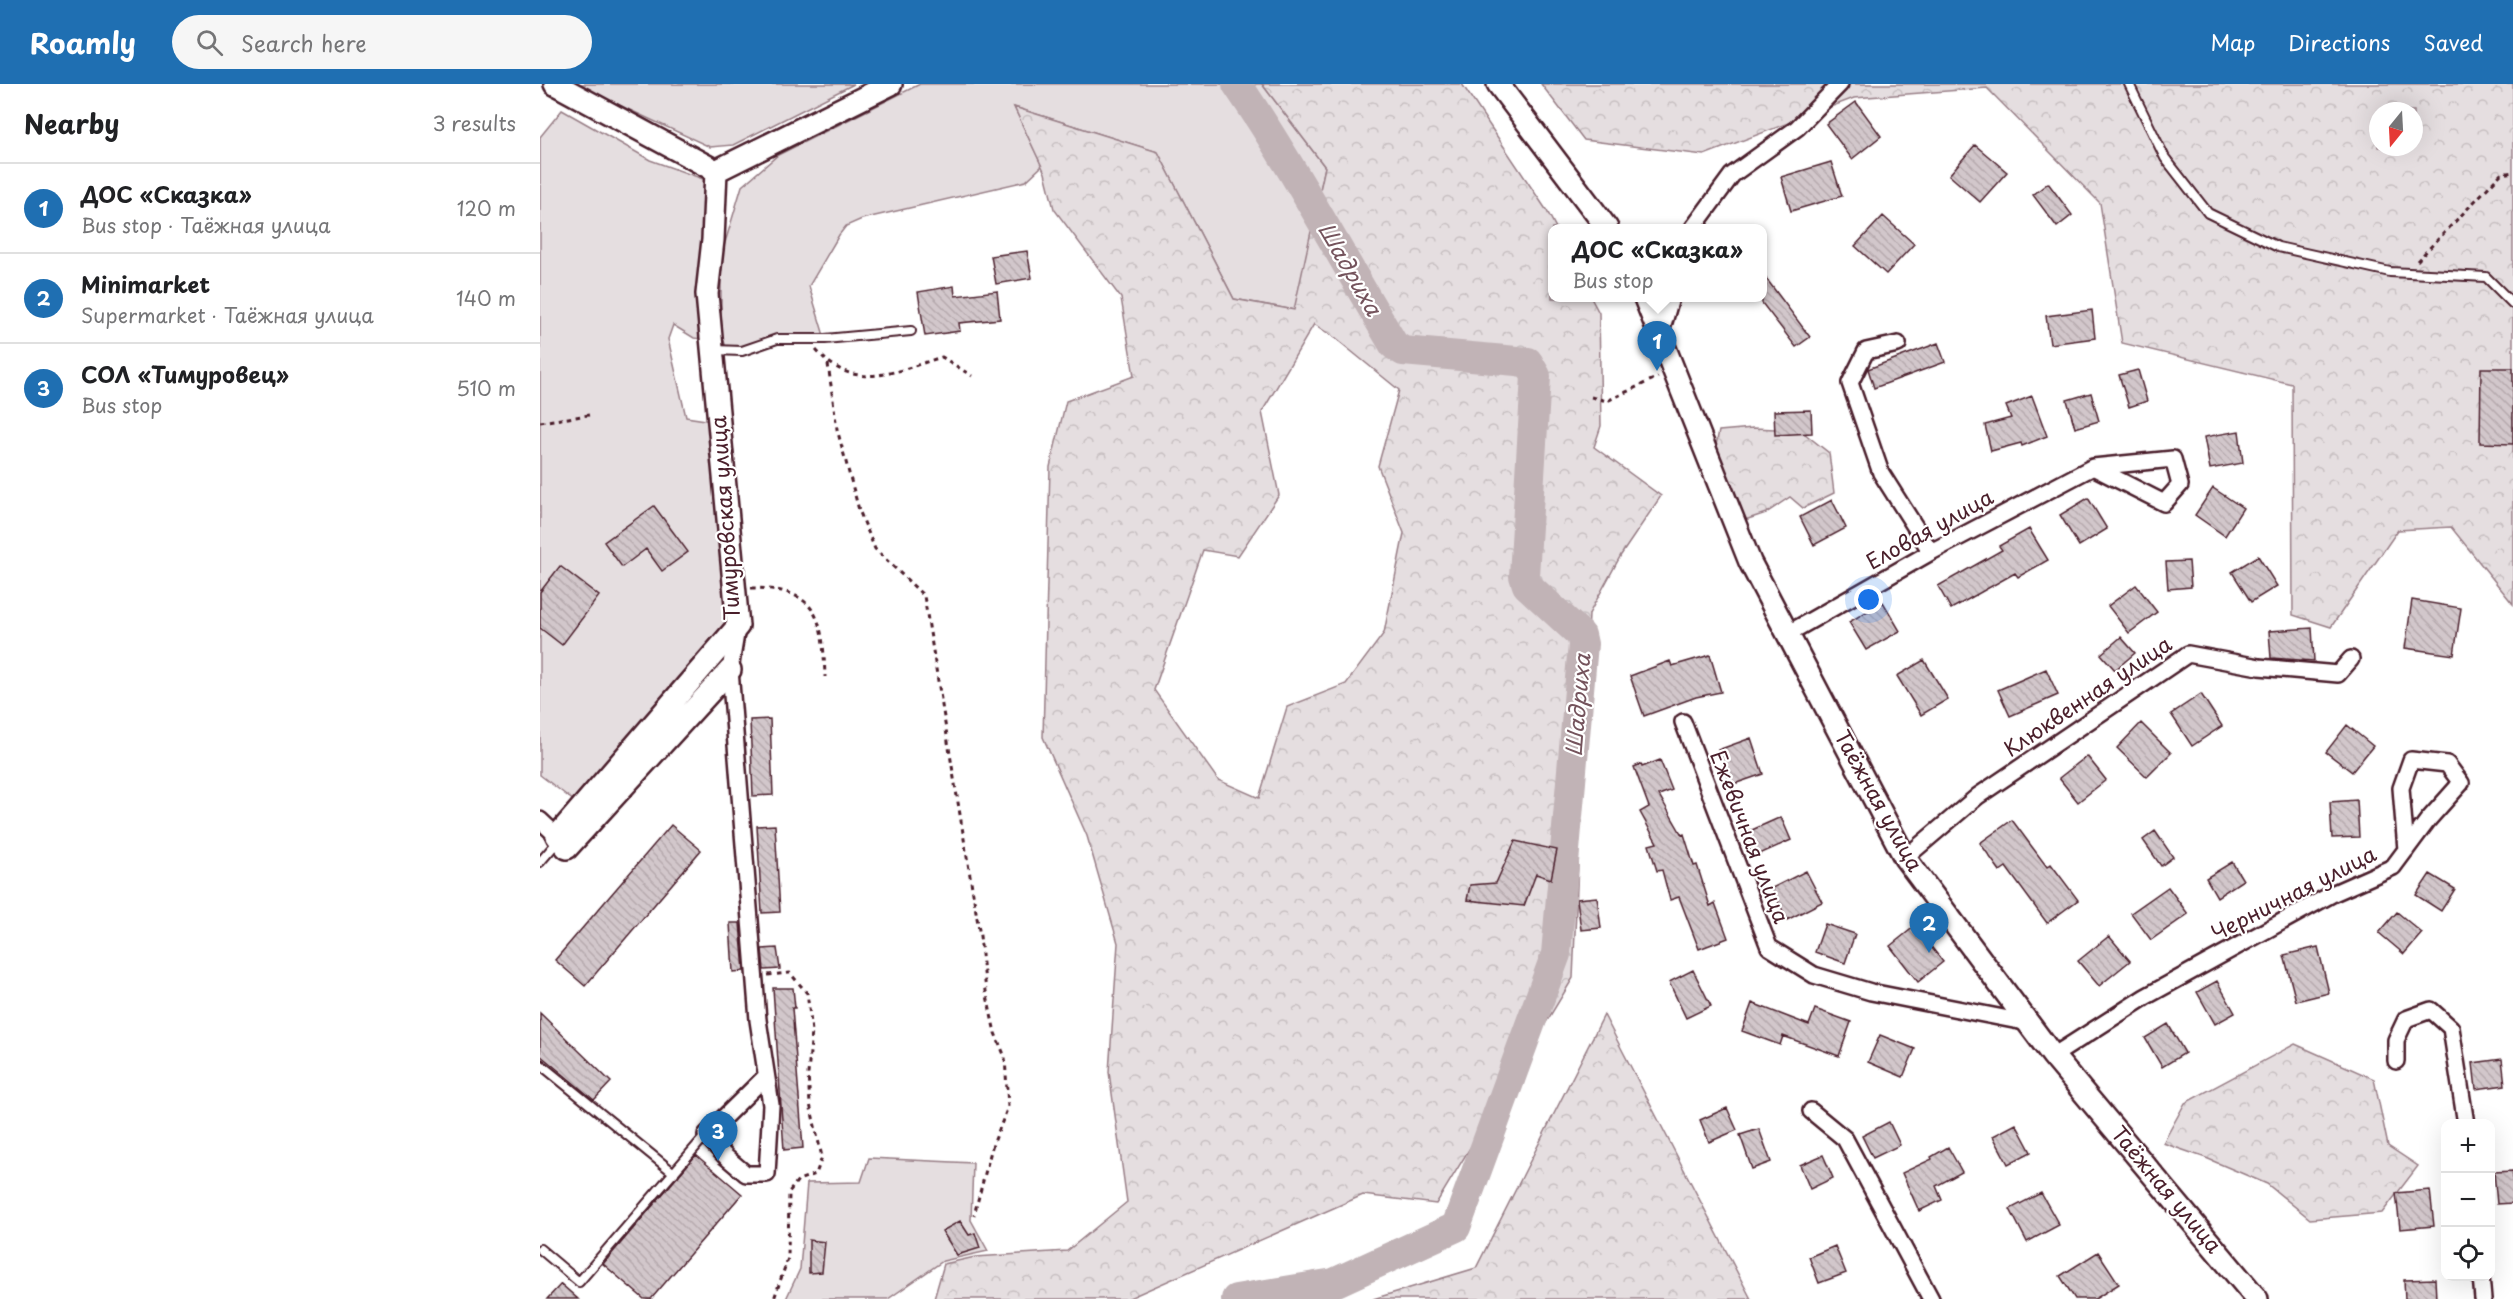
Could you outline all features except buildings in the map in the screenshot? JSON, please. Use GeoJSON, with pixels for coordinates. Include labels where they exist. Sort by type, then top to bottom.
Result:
{"type":"FeatureCollection","features":[{"type":"Feature","properties":{"kind":"street"},"geometry":{"type":"LineString","coordinates":[[555,84],[716,171],[891,84]]}},
{"type":"Feature","properties":{"kind":"street"},"geometry":{"type":"LineString","coordinates":[[1498,84],[1604,224]]}},
{"type":"Feature","properties":{"kind":"street"},"geometry":{"type":"LineString","coordinates":[[1696,224],[1732,175],[1797,128],[1840,84]]}},
{"type":"Feature","properties":{"kind":"street","name":"Тимуровская улица"},"geometry":{"type":"LineString","coordinates":[[559,837],[738,626],[707,294],[713,240],[716,171]]}},
{"type":"Feature","properties":{"kind":"street","name":"Таёжная улица"},"geometry":{"type":"LineString","coordinates":[[1647,302],[1750,561],[1905,858],[2054,1056],[2257,1299]]}},
{"type":"Feature","properties":{"kind":"street"},"geometry":{"type":"LineString","coordinates":[[1660,336],[1670,302]]}},
{"type":"Feature","properties":{"kind":"street"},"geometry":{"type":"LineString","coordinates":[[1898,344],[1866,351],[1850,383],[1881,473],[1931,552]]}},
{"type":"Feature","properties":{"kind":"street","name":"Еловая улица"},"geometry":{"type":"LineString","coordinates":[[1787,633],[1931,552],[2093,466],[2173,459],[2180,485],[2164,503],[2093,466]]}},
{"type":"Feature","properties":{"kind":"street"},"geometry":{"type":"LineString","coordinates":[[738,626],[730,670],[758,1020],[771,1105],[767,1174],[746,1174],[706,1135],[766,1076]]}},
{"type":"Feature","properties":{"kind":"street","name":"Клюквенная улица"},"geometry":{"type":"LineString","coordinates":[[1905,858],[1978,796],[2188,654],[2259,667],[2338,674],[2351,659]]}},
{"type":"Feature","properties":{"kind":"street"},"geometry":{"type":"LineString","coordinates":[[540,820],[559,837],[567,848],[730,670]]}},
{"type":"Feature","properties":{"kind":"street","name":"Ежевичная улица"},"geometry":{"type":"LineString","coordinates":[[1683,722],[1769,947],[1814,975],[1871,992],[2029,1023]]}},
{"type":"Feature","properties":{"kind":"street","name":"Черничная улица"},"geometry":{"type":"LineString","coordinates":[[2054,1056],[2165,986],[2334,893],[2393,867],[2428,820],[2461,783],[2447,764],[2411,760],[2401,788],[2406,850]]}},
{"type":"Feature","properties":{"kind":"street"},"geometry":{"type":"LineString","coordinates":[[2396,1061],[2396,1040],[2406,1019],[2431,1010],[2451,1028],[2465,1119]]}},
{"type":"Feature","properties":{"kind":"street"},"geometry":{"type":"LineString","coordinates":[[1811,1111],[1845,1139],[1931,1299]]}},
{"type":"Feature","properties":{"kind":"street"},"geometry":{"type":"LineString","coordinates":[[2481,1281],[2483,1299]]}},
{"type":"Feature","properties":{"kind":"lane"},"geometry":{"type":"LineString","coordinates":[[2128,84],[2165,158],[2208,213],[2278,247],[2390,272],[2486,277],[2513,304]]}},
{"type":"Feature","properties":{"kind":"lane"},"geometry":{"type":"LineString","coordinates":[[713,350],[742,351],[777,339],[825,339],[911,331]]}},
{"type":"Feature","properties":{"kind":"lane"},"geometry":{"type":"LineString","coordinates":[[540,862],[559,837]]}},
{"type":"Feature","properties":{"kind":"lane"},"geometry":{"type":"LineString","coordinates":[[540,1064],[674,1173]]}},
{"type":"Feature","properties":{"kind":"lane"},"geometry":{"type":"LineString","coordinates":[[540,1249],[579,1282],[706,1135]]}},
{"type":"Feature","properties":{"kind":"path"},"geometry":{"type":"LineString","coordinates":[[2406,272],[2501,174],[2513,172]]}},
{"type":"Feature","properties":{"kind":"path"},"geometry":{"type":"LineString","coordinates":[[800,339],[814,348],[828,364],[856,376],[879,377],[942,357],[972,376]]}},
{"type":"Feature","properties":{"kind":"path"},"geometry":{"type":"LineString","coordinates":[[828,364],[837,429],[859,510],[874,549],[924,596],[980,936],[986,991],[995,1033],[1005,1057],[1008,1107],[992,1147],[974,1215]]}},
{"type":"Feature","properties":{"kind":"path"},"geometry":{"type":"LineString","coordinates":[[1591,397],[1607,401],[1674,371]]}},
{"type":"Feature","properties":{"kind":"path"},"geometry":{"type":"LineString","coordinates":[[540,422],[589,415]]}},
{"type":"Feature","properties":{"kind":"path"},"geometry":{"type":"LineString","coordinates":[[735,588],[789,591],[812,608],[824,639],[825,677]]}},
{"type":"Feature","properties":{"kind":"path"},"geometry":{"type":"LineString","coordinates":[[754,976],[790,973],[807,993],[812,1032],[808,1074],[810,1104],[822,1157],[816,1174],[798,1180],[789,1192],[788,1258],[774,1299]]}},
{"type":"Feature","properties":{"kind":"green space"},"geometry":{"type":"Polygon","coordinates":[[[579,84],[854,84],[733,145],[710,147],[580,87],[579,84]]]}},
{"type":"Feature","properties":{"kind":"green space"},"geometry":{"type":"Polygon","coordinates":[[[920,84],[1262,84],[1325,167],[1295,310],[1234,299],[1158,152],[1014,107],[1042,166],[1026,181],[862,219],[846,226],[809,286],[825,339],[777,339],[742,351],[727,350],[721,332],[721,256],[742,186],[778,155],[920,84]]]}},
{"type":"Feature","properties":{"kind":"green space"},"geometry":{"type":"Polygon","coordinates":[[[1262,84],[1462,84],[1554,224],[1548,224],[1548,302],[1593,302],[1599,313],[1601,426],[1594,447],[1661,496],[1621,555],[1589,614],[1573,978],[1436,1204],[1363,1195],[1127,1299],[934,1299],[944,1264],[975,1257],[1067,1251],[1127,1202],[1109,1072],[1118,943],[1087,836],[1043,737],[1050,467],[1066,401],[1134,376],[1121,298],[1054,209],[1045,173],[1014,107],[1158,152],[1234,299],[1294,310],[1325,167],[1262,84]],[[1314,324],[1262,412],[1279,495],[1238,556],[1203,550],[1154,690],[1218,780],[1259,798],[1287,707],[1346,684],[1384,633],[1404,533],[1378,466],[1399,390],[1335,338],[1314,324]]]}},
{"type":"Feature","properties":{"kind":"green space"},"geometry":{"type":"Polygon","coordinates":[[[1541,84],[2513,84],[2513,604],[2451,527],[2398,530],[2331,627],[2293,615],[2292,384],[2122,343],[2100,203],[1987,88],[1854,98],[1704,155],[1584,140],[1541,84]]]}},
{"type":"Feature","properties":{"kind":"green space"},"geometry":{"type":"Polygon","coordinates":[[[562,110],[650,160],[706,180],[703,339],[694,338],[673,325],[668,339],[686,417],[712,421],[728,623],[574,801],[540,775],[540,137],[562,110]]]}},
{"type":"Feature","properties":{"kind":"green space"},"geometry":{"type":"Polygon","coordinates":[[[1753,428],[1800,430],[1829,453],[1834,493],[1803,508],[1790,497],[1766,513],[1742,521],[1714,454],[1719,431],[1753,428]]]}},
{"type":"Feature","properties":{"kind":"green space"},"geometry":{"type":"Polygon","coordinates":[[[1604,1015],[1751,1299],[1373,1299],[1476,1268],[1604,1015]]]}},
{"type":"Feature","properties":{"kind":"green space"},"geometry":{"type":"Polygon","coordinates":[[[2295,1044],[2374,1079],[2388,1146],[2418,1166],[2382,1213],[2310,1219],[2267,1184],[2206,1158],[2163,1143],[2185,1103],[2295,1044]]]}},
{"type":"Feature","properties":{"kind":"green space"},"geometry":{"type":"Polygon","coordinates":[[[869,1158],[973,1163],[971,1220],[988,1251],[943,1261],[888,1299],[786,1299],[800,1269],[807,1183],[861,1182],[869,1158]]]}},
{"type":"Feature","properties":{"kind":"waterway","name":"Шадриха"},"geometry":{"type":"LineString","coordinates":[[1236,1299],[1334,1283],[1456,1227],[1556,954],[1583,644],[1581,635],[1527,585],[1524,576],[1536,376],[1528,362],[1403,351],[1394,345],[1298,181],[1237,84]]}},
{"type":"Feature","properties":{"kind":"place","name":"ДОС «Сказка»"},"geometry":{"type":"Point","coordinates":[1657,371]}},
{"type":"Feature","properties":{"kind":"place","name":"Minimarket"},"geometry":{"type":"Point","coordinates":[1929,953]}},
{"type":"Feature","properties":{"kind":"place","name":"СОЛ «Тимуровец»"},"geometry":{"type":"Point","coordinates":[718,1161]}}]}
